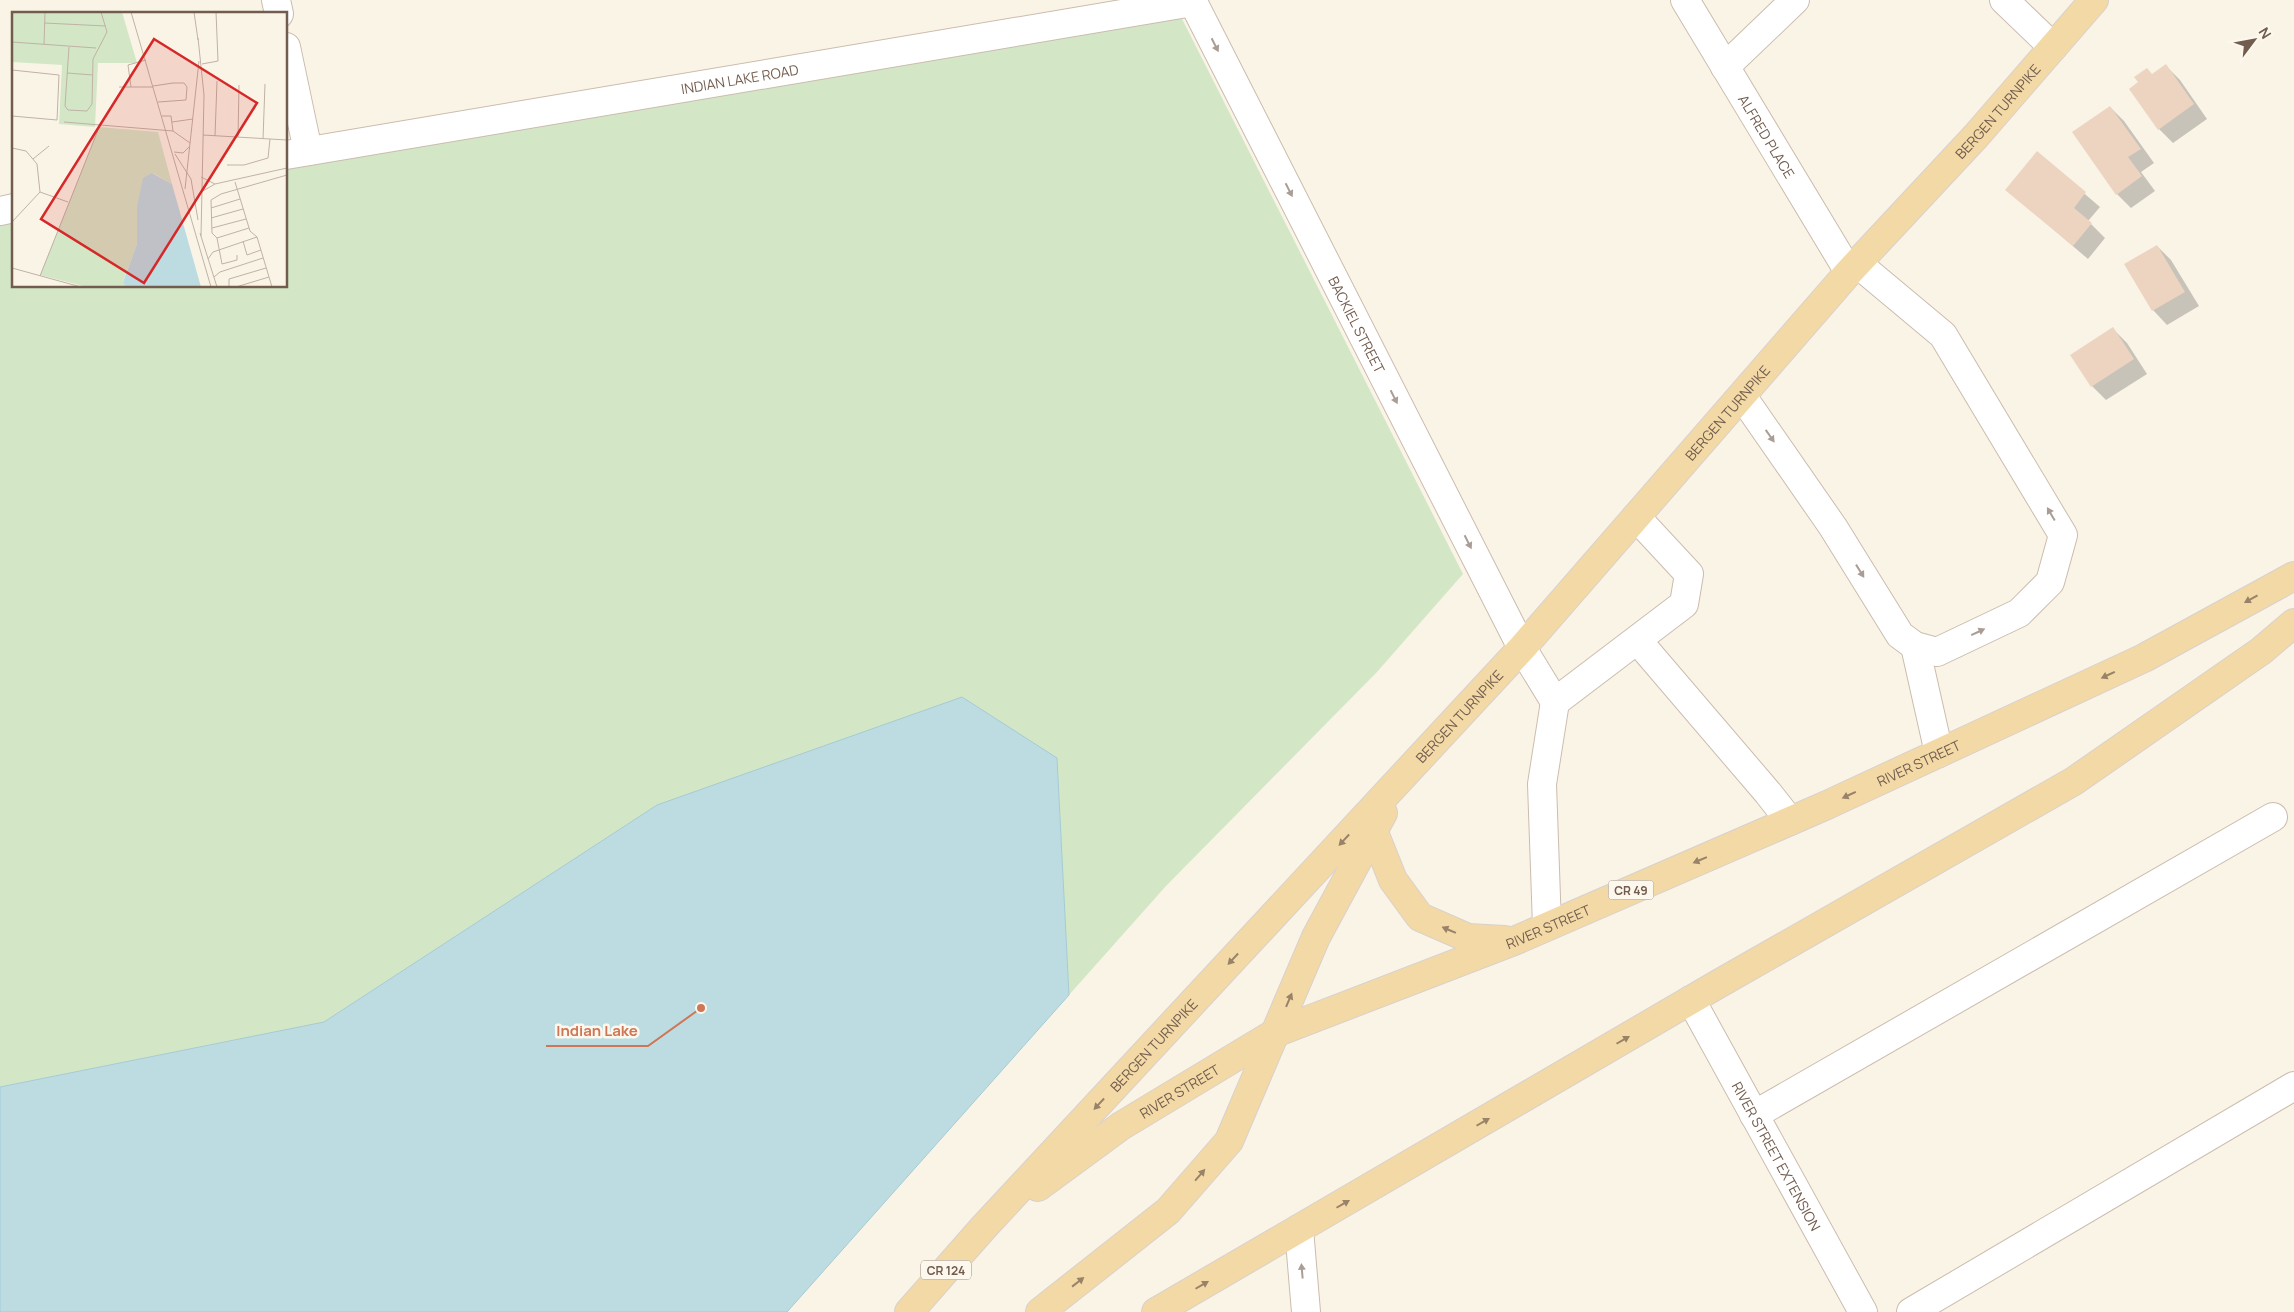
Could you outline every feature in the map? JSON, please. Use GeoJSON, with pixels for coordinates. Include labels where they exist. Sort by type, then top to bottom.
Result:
{"type":"FeatureCollection","features":[{"type":"Feature","properties":{"kind":"main road","name":"CR 124"},"geometry":{"type":"LineString","coordinates":[[2053,47],[2094,0]]}},
{"type":"Feature","properties":{"kind":"main road","name":"BERGEN TURNPIKE"},"geometry":{"type":"LineString","coordinates":[[909,1312],[984,1228],[1522,648],[1853,268],[1976,136],[2053,47]]}},
{"type":"Feature","properties":{"kind":"main road","name":"RIVER STREET"},"geometry":{"type":"LineString","coordinates":[[984,1228],[1121,1126],[1275,1033],[1514,941],[1790,821],[2144,658],[2294,576]]}},
{"type":"Feature","properties":{"kind":"main road"},"geometry":{"type":"LineString","coordinates":[[1160,1311],[1691,1000],[2074,781],[2261,651],[2294,623]]}},
{"type":"Feature","properties":{"kind":"main road","name":"BERGEN TURNPIKE"},"geometry":{"type":"LineString","coordinates":[[1040,1312],[1168,1211],[1229,1141],[1316,937],[1401,779]]}},
{"type":"Feature","properties":{"kind":"main road"},"geometry":{"type":"LineString","coordinates":[[1373,830],[1393,880],[1420,917],[1468,938],[1514,941]]}},
{"type":"Feature","properties":{"kind":"street","name":"ALFRED PLACE"},"geometry":{"type":"LineString","coordinates":[[1685,0],[1725,67],[1853,268],[1943,335],[2064,535],[2050,582],[2019,614],[1937,652],[1915,646]]}},
{"type":"Feature","properties":{"kind":"street"},"geometry":{"type":"LineString","coordinates":[[1725,67],[1796,0]]}},
{"type":"Feature","properties":{"kind":"street"},"geometry":{"type":"LineString","coordinates":[[2004,0],[2053,47]]}},
{"type":"Feature","properties":{"kind":"street","name":"INDIAN LAKE ROAD"},"geometry":{"type":"LineString","coordinates":[[297,153],[1192,1]]}},
{"type":"Feature","properties":{"kind":"street","name":"BACKIEL STREET"},"geometry":{"type":"LineString","coordinates":[[1192,1],[1522,648],[1555,702]]}},
{"type":"Feature","properties":{"kind":"street"},"geometry":{"type":"LineString","coordinates":[[288,66],[297,153]]}},
{"type":"Feature","properties":{"kind":"street"},"geometry":{"type":"LineString","coordinates":[[1742,396],[1833,527],[1900,636],[1915,646],[1939,753]]}},
{"type":"Feature","properties":{"kind":"street"},"geometry":{"type":"LineString","coordinates":[[1547,926],[1542,784],[1555,702],[1638,641],[1684,604],[1689,574],[1636,517]]}},
{"type":"Feature","properties":{"kind":"street"},"geometry":{"type":"LineString","coordinates":[[1638,641],[1790,821]]}},
{"type":"Feature","properties":{"kind":"street"},"geometry":{"type":"LineString","coordinates":[[1754,1115],[2273,817]]}},
{"type":"Feature","properties":{"kind":"street","name":"RIVER STREET EXTENSION"},"geometry":{"type":"LineString","coordinates":[[1691,1000],[1863,1312]]}},
{"type":"Feature","properties":{"kind":"street"},"geometry":{"type":"LineString","coordinates":[[1911,1312],[2294,1086]]}},
{"type":"Feature","properties":{"kind":"street"},"geometry":{"type":"LineString","coordinates":[[1298,1229],[1306,1312]]}},
{"type":"Feature","properties":{"kind":"green space"},"geometry":{"type":"Polygon","coordinates":[[[1174,3],[1463,574],[1377,672],[1166,886],[1069,995],[1057,758],[657,805],[324,1022],[0,1087],[0,214],[12,212],[12,288],[288,288],[288,163],[1174,3]]]}},
{"type":"Feature","properties":{"kind":"water"},"geometry":{"type":"Polygon","coordinates":[[[962,697],[1057,758],[1069,995],[787,1312],[0,1312],[0,1087],[324,1022],[657,805],[962,697]]]}},
{"type":"Feature","properties":{"kind":"building"},"geometry":{"type":"Polygon","coordinates":[[[2166,64],[2194,104],[2158,130],[2129,89],[2138,82],[2134,77],[2147,68],[2152,74],[2166,64]]]}},
{"type":"Feature","properties":{"kind":"building"},"geometry":{"type":"Polygon","coordinates":[[[2110,106],[2141,149],[2128,157],[2142,176],[2116,195],[2072,132],[2110,106]]]}},
{"type":"Feature","properties":{"kind":"building"},"geometry":{"type":"Polygon","coordinates":[[[2037,151],[2086,192],[2074,208],[2092,223],[2073,246],[2005,190],[2037,151]]]}},
{"type":"Feature","properties":{"kind":"building"},"geometry":{"type":"Polygon","coordinates":[[[2157,245],[2185,292],[2152,311],[2124,264],[2157,245]]]}},
{"type":"Feature","properties":{"kind":"building"},"geometry":{"type":"Polygon","coordinates":[[[2113,327],[2134,359],[2091,387],[2070,355],[2113,327]]]}},
{"type":"Feature","properties":{"kind":"place","name":"Indian Lake"},"geometry":{"type":"Point","coordinates":[701,1008]}}]}
